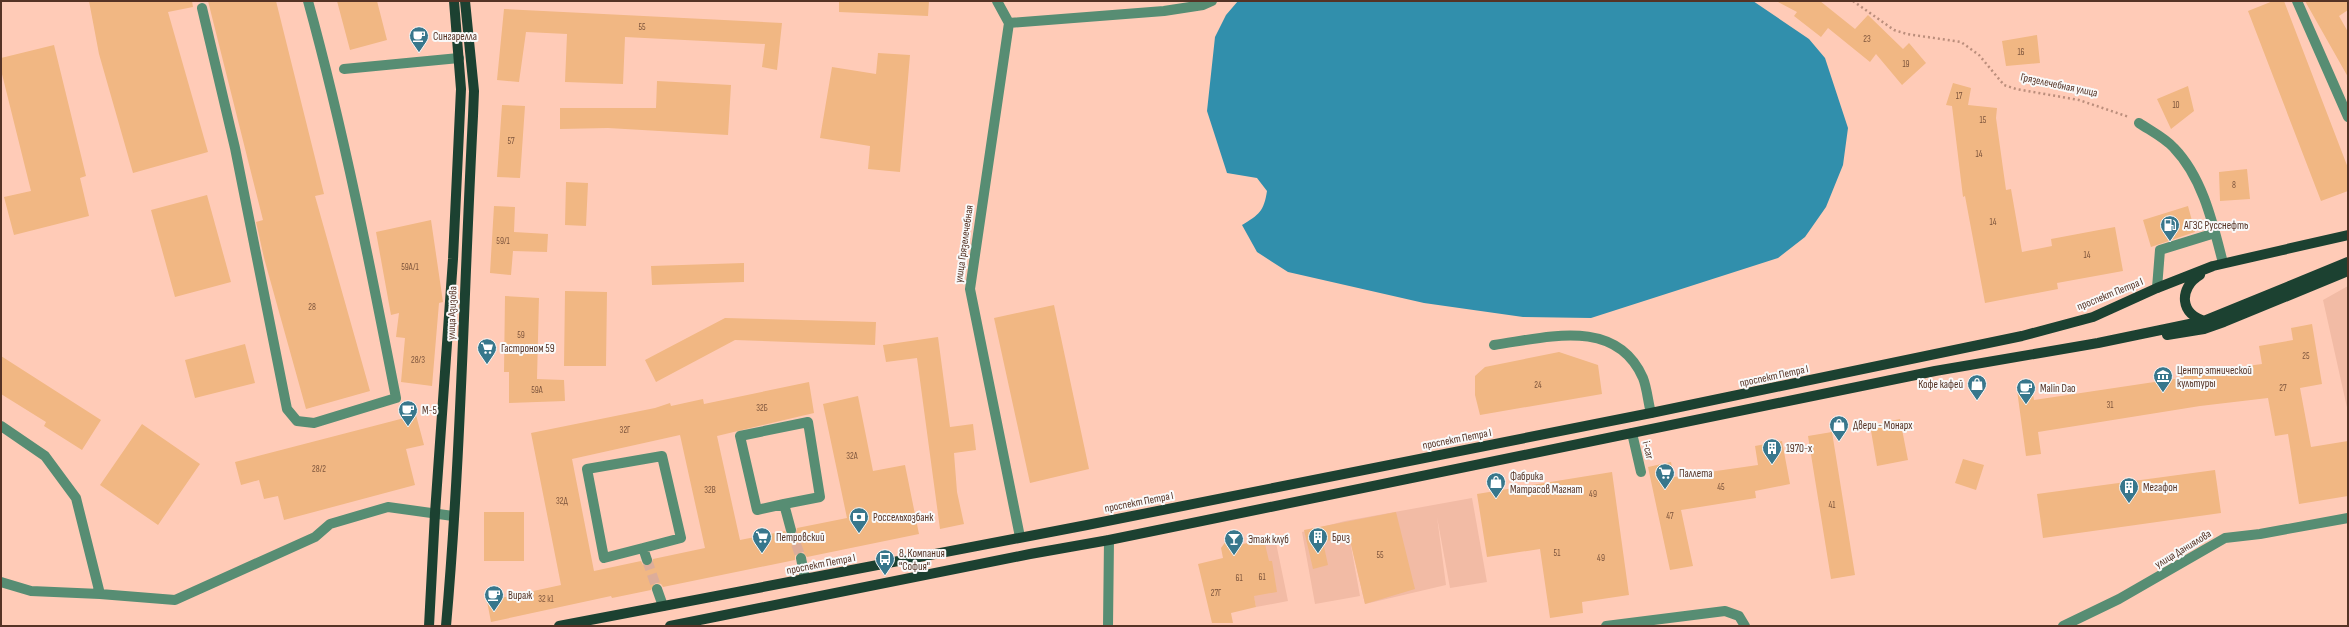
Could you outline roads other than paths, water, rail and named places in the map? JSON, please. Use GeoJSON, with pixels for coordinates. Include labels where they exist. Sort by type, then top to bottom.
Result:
{"type":"FeatureCollection","features":[{"type":"Feature","properties":{"kind":"main road","name":"улица Азизова"},"geometry":{"type":"LineString","coordinates":[[429,626],[434,513],[453,259],[461,89],[454,1]]}},
{"type":"Feature","properties":{"kind":"main road","name":"улица Азизова"},"geometry":{"type":"LineString","coordinates":[[446,626],[458,461],[474,91],[465,1]]}},
{"type":"Feature","properties":{"kind":"main road","name":"проспект Петра I"},"geometry":{"type":"LineString","coordinates":[[559,626],[1651,413],[2022,336],[2093,317],[2157,288],[2213,266],[2348,235]]}},
{"type":"Feature","properties":{"kind":"main road"},"geometry":{"type":"LineString","coordinates":[[670,626],[1030,554],[1109,540],[1935,371],[2098,343],[2204,321],[2348,262]]}},
{"type":"Feature","properties":{"kind":"main road"},"geometry":{"type":"LineString","coordinates":[[2213,266],[2189,283],[2184,297],[2189,310],[2204,321],[2224,322]]}},
{"type":"Feature","properties":{"kind":"main road"},"geometry":{"type":"LineString","coordinates":[[2098,343],[2122,343],[2191,331],[2224,322],[2348,271]]}},
{"type":"Feature","properties":{"kind":"street"},"geometry":{"type":"LineString","coordinates":[[202,8],[236,148],[286,409],[297,421],[314,423],[396,398],[361,219],[334,100],[308,1]]}},
{"type":"Feature","properties":{"kind":"street"},"geometry":{"type":"LineString","coordinates":[[997,1],[1009,23],[1164,12],[1203,5],[1212,1]]}},
{"type":"Feature","properties":{"kind":"street"},"geometry":{"type":"LineString","coordinates":[[2297,1],[2348,117]]}},
{"type":"Feature","properties":{"kind":"street","name":"улица Грязелечебная"},"geometry":{"type":"LineString","coordinates":[[1009,23],[970,288],[1020,537]]}},
{"type":"Feature","properties":{"kind":"street"},"geometry":{"type":"LineString","coordinates":[[344,69],[459,58]]}},
{"type":"Feature","properties":{"kind":"street"},"geometry":{"type":"LineString","coordinates":[[2139,123],[2174,147],[2193,171],[2215,233],[2223,263]]}},
{"type":"Feature","properties":{"kind":"street"},"geometry":{"type":"LineString","coordinates":[[2157,288],[2160,250],[2215,233]]}},
{"type":"Feature","properties":{"kind":"street"},"geometry":{"type":"LineString","coordinates":[[1494,346],[1572,334],[1605,340],[1626,351],[1643,378],[1651,413]]}},
{"type":"Feature","properties":{"kind":"street"},"geometry":{"type":"LineString","coordinates":[[808,422],[820,497],[784,504],[757,510],[740,436],[808,422]]}},
{"type":"Feature","properties":{"kind":"street"},"geometry":{"type":"LineString","coordinates":[[1,426],[45,456],[76,498],[100,594]]}},
{"type":"Feature","properties":{"kind":"street","name":"i-car"},"geometry":{"type":"LineString","coordinates":[[1632,433],[1641,472]]}},
{"type":"Feature","properties":{"kind":"street"},"geometry":{"type":"LineString","coordinates":[[662,456],[681,538],[643,548],[604,558],[587,469],[662,456]]}},
{"type":"Feature","properties":{"kind":"street"},"geometry":{"type":"LineString","coordinates":[[784,504],[791,530]]}},
{"type":"Feature","properties":{"kind":"street"},"geometry":{"type":"LineString","coordinates":[[1,582],[31,591],[100,594],[175,600],[315,537],[330,524],[388,507],[453,516]]}},
{"type":"Feature","properties":{"kind":"street","name":"улица Даниялова"},"geometry":{"type":"LineString","coordinates":[[2063,626],[2126,596],[2225,538],[2260,534],[2348,518]]}},
{"type":"Feature","properties":{"kind":"street"},"geometry":{"type":"LineString","coordinates":[[1108,626],[1109,540]]}},
{"type":"Feature","properties":{"kind":"street"},"geometry":{"type":"LineString","coordinates":[[643,548],[647,560]]}},
{"type":"Feature","properties":{"kind":"street"},"geometry":{"type":"LineString","coordinates":[[801,558],[805,579]]}},
{"type":"Feature","properties":{"kind":"street"},"geometry":{"type":"LineString","coordinates":[[657,589],[663,606]]}},
{"type":"Feature","properties":{"kind":"street"},"geometry":{"type":"LineString","coordinates":[[1606,626],[1725,611],[1739,616],[1744,626]]}},
{"type":"Feature","properties":{"kind":"water"},"geometry":{"type":"Polygon","coordinates":[[[1238,1],[1753,1],[1809,39],[1825,58],[1848,128],[1843,165],[1826,207],[1805,237],[1778,258],[1591,318],[1523,317],[1424,303],[1288,272],[1257,252],[1242,225],[1260,212],[1267,191],[1257,178],[1227,173],[1207,111],[1215,37],[1226,15],[1238,1]]]}},
{"type":"Feature","properties":{"kind":"tunnel"},"geometry":{"type":"LineString","coordinates":[[791,530],[801,558]]}},
{"type":"Feature","properties":{"kind":"tunnel"},"geometry":{"type":"LineString","coordinates":[[647,560],[657,589]]}},
{"type":"Feature","properties":{"kind":"place","name":"Сингарелла"},"geometry":{"type":"Point","coordinates":[419,53]}},
{"type":"Feature","properties":{"kind":"place","name":"АГЗС Русснефть"},"geometry":{"type":"Point","coordinates":[2170,242]}},
{"type":"Feature","properties":{"kind":"place","name":"Гастроном 59"},"geometry":{"type":"Point","coordinates":[487,365]}},
{"type":"Feature","properties":{"kind":"place","name":"Центр этнической культуры"},"geometry":{"type":"Point","coordinates":[2163,393]}},
{"type":"Feature","properties":{"kind":"place","name":"Кофе кафей"},"geometry":{"type":"Point","coordinates":[1977,401]}},
{"type":"Feature","properties":{"kind":"place","name":"Malin Dao"},"geometry":{"type":"Point","coordinates":[2026,405]}},
{"type":"Feature","properties":{"kind":"place","name":"М-5"},"geometry":{"type":"Point","coordinates":[408,427]}},
{"type":"Feature","properties":{"kind":"place","name":"Двери - Монарх"},"geometry":{"type":"Point","coordinates":[1839,442]}},
{"type":"Feature","properties":{"kind":"place","name":"1970-х"},"geometry":{"type":"Point","coordinates":[1772,465]}},
{"type":"Feature","properties":{"kind":"place","name":"Паллета"},"geometry":{"type":"Point","coordinates":[1665,490]}},
{"type":"Feature","properties":{"kind":"place","name":"Фабрика Матрасов Магнат"},"geometry":{"type":"Point","coordinates":[1496,499]}},
{"type":"Feature","properties":{"kind":"place","name":"Мегафон"},"geometry":{"type":"Point","coordinates":[2129,504]}},
{"type":"Feature","properties":{"kind":"place","name":"Россельхозбанк"},"geometry":{"type":"Point","coordinates":[859,534]}},
{"type":"Feature","properties":{"kind":"place","name":"Петровский"},"geometry":{"type":"Point","coordinates":[762,554]}},
{"type":"Feature","properties":{"kind":"place","name":"Бриз"},"geometry":{"type":"Point","coordinates":[1318,554]}},
{"type":"Feature","properties":{"kind":"place","name":"Этаж клуб"},"geometry":{"type":"Point","coordinates":[1234,556]}},
{"type":"Feature","properties":{"kind":"place","name":"8. Компания \"София\""},"geometry":{"type":"Point","coordinates":[885,576]}},
{"type":"Feature","properties":{"kind":"place","name":"Вираж"},"geometry":{"type":"Point","coordinates":[494,612]}}]}
